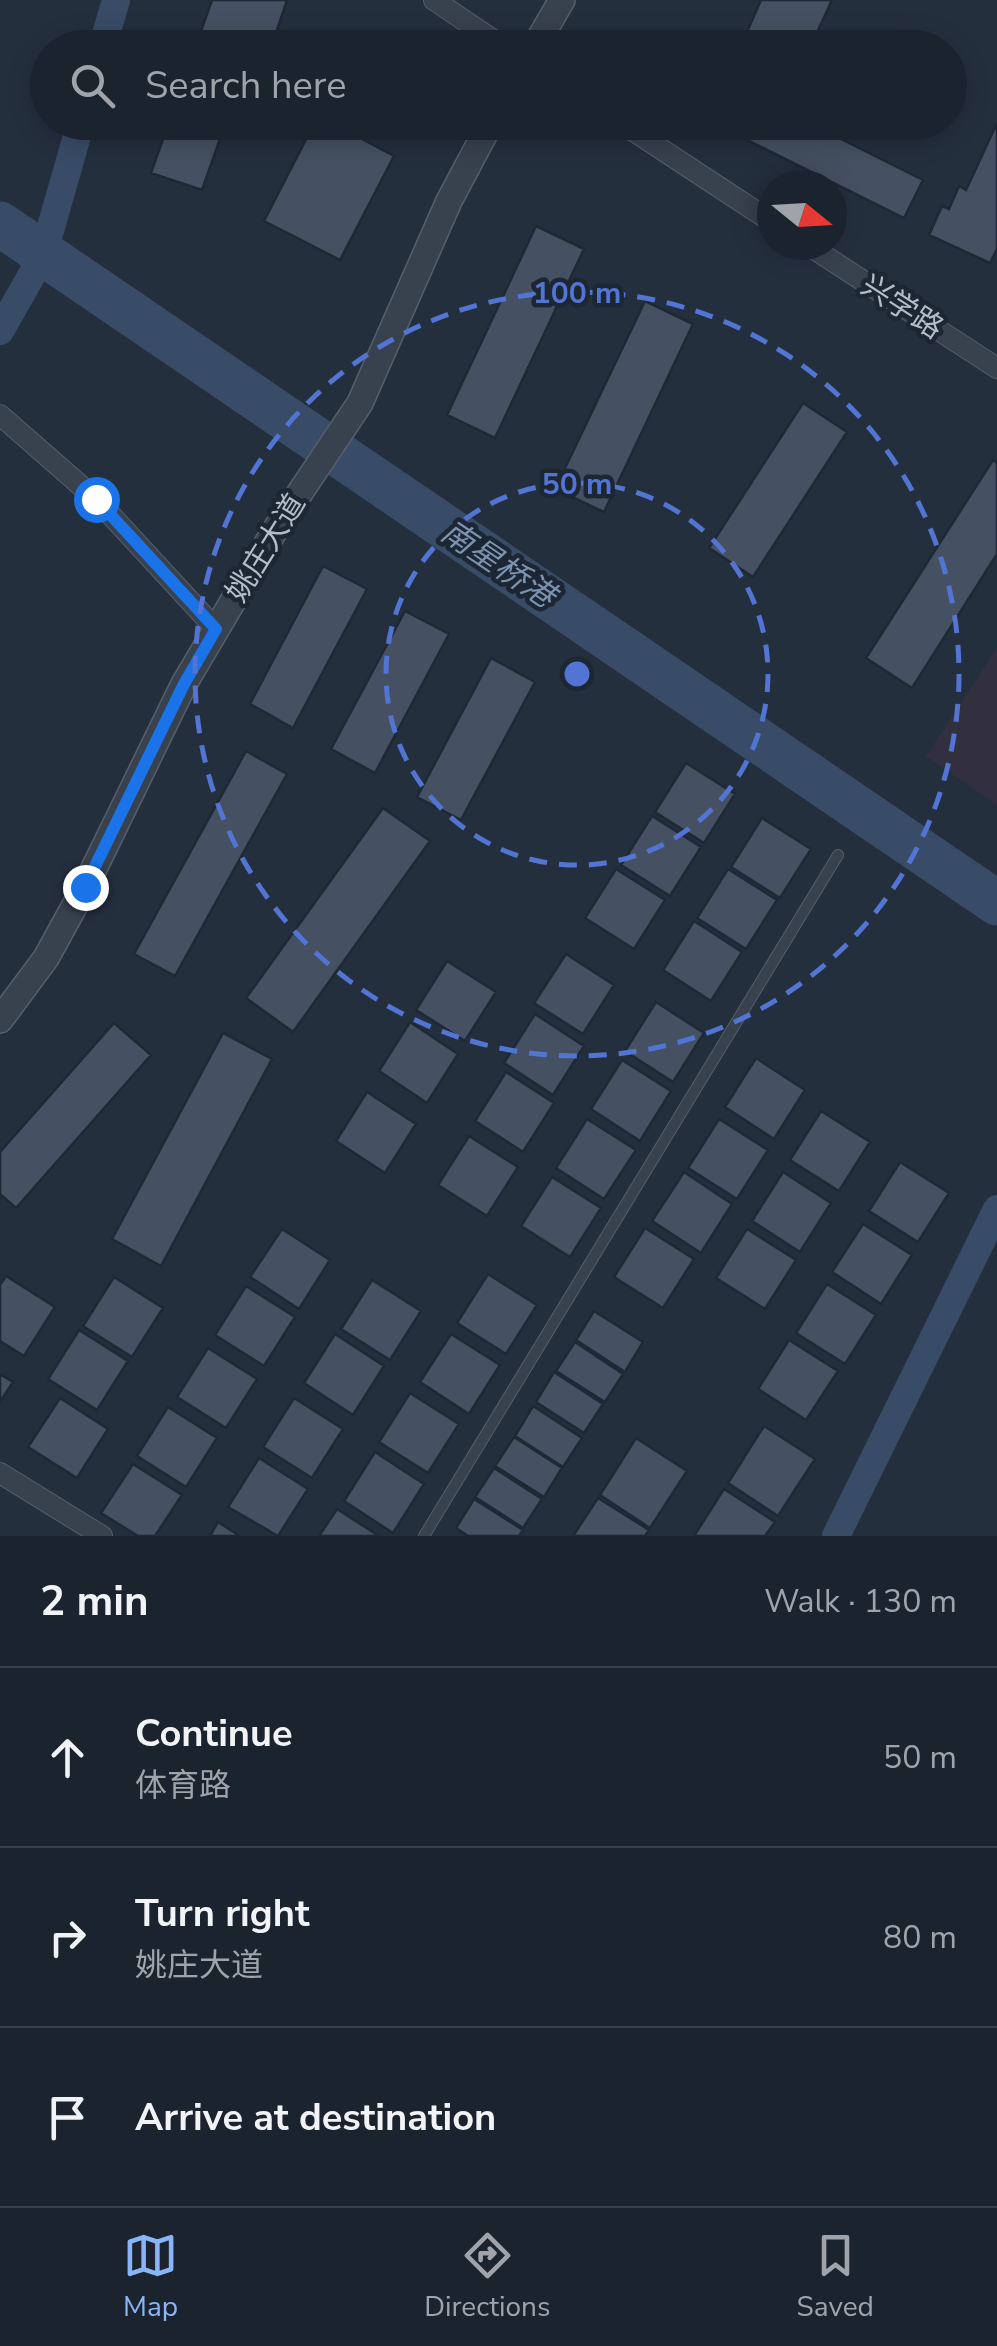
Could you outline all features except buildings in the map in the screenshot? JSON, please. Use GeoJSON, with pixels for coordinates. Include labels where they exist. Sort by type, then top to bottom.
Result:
{"type":"FeatureCollection","features":[{"type":"Feature","properties":{"kind":"street"},"geometry":{"type":"LineString","coordinates":[[434,0],[478,30]]}},
{"type":"Feature","properties":{"kind":"street"},"geometry":{"type":"LineString","coordinates":[[544,30],[562,0]]}},
{"type":"Feature","properties":{"kind":"street","name":"姚庄大道"},"geometry":{"type":"LineString","coordinates":[[0,1020],[46,958],[184,684],[216,629],[275,530],[360,403],[449,202],[482,140]]}},
{"type":"Feature","properties":{"kind":"street"},"geometry":{"type":"LineString","coordinates":[[647,140],[757,212]]}},
{"type":"Feature","properties":{"kind":"street","name":"兴学路"},"geometry":{"type":"LineString","coordinates":[[831,260],[997,368]]}},
{"type":"Feature","properties":{"kind":"street"},"geometry":{"type":"LineString","coordinates":[[2,417],[96,499],[216,629]]}},
{"type":"Feature","properties":{"kind":"street"},"geometry":{"type":"LineString","coordinates":[[0,1473],[102,1536]]}},
{"type":"Feature","properties":{"kind":"lane"},"geometry":{"type":"LineString","coordinates":[[424,1536],[838,855]]}},
{"type":"Feature","properties":{"kind":"shaded area"},"geometry":{"type":"Polygon","coordinates":[[[997,648],[997,805],[926,756],[997,648]]]}},
{"type":"Feature","properties":{"kind":"waterway"},"geometry":{"type":"LineString","coordinates":[[107,30],[116,0]]}},
{"type":"Feature","properties":{"kind":"waterway"},"geometry":{"type":"LineString","coordinates":[[0,331],[43,255],[76,140]]}},
{"type":"Feature","properties":{"kind":"waterway","name":"南星桥港"},"geometry":{"type":"LineString","coordinates":[[0,224],[997,903]]}},
{"type":"Feature","properties":{"kind":"waterway"},"geometry":{"type":"LineString","coordinates":[[836,1536],[997,1209]]}},
{"type":"Feature","properties":{"kind":"route"},"geometry":{"type":"LineString","coordinates":[[85,887],[184,684],[216,629],[96,499]]}}]}
